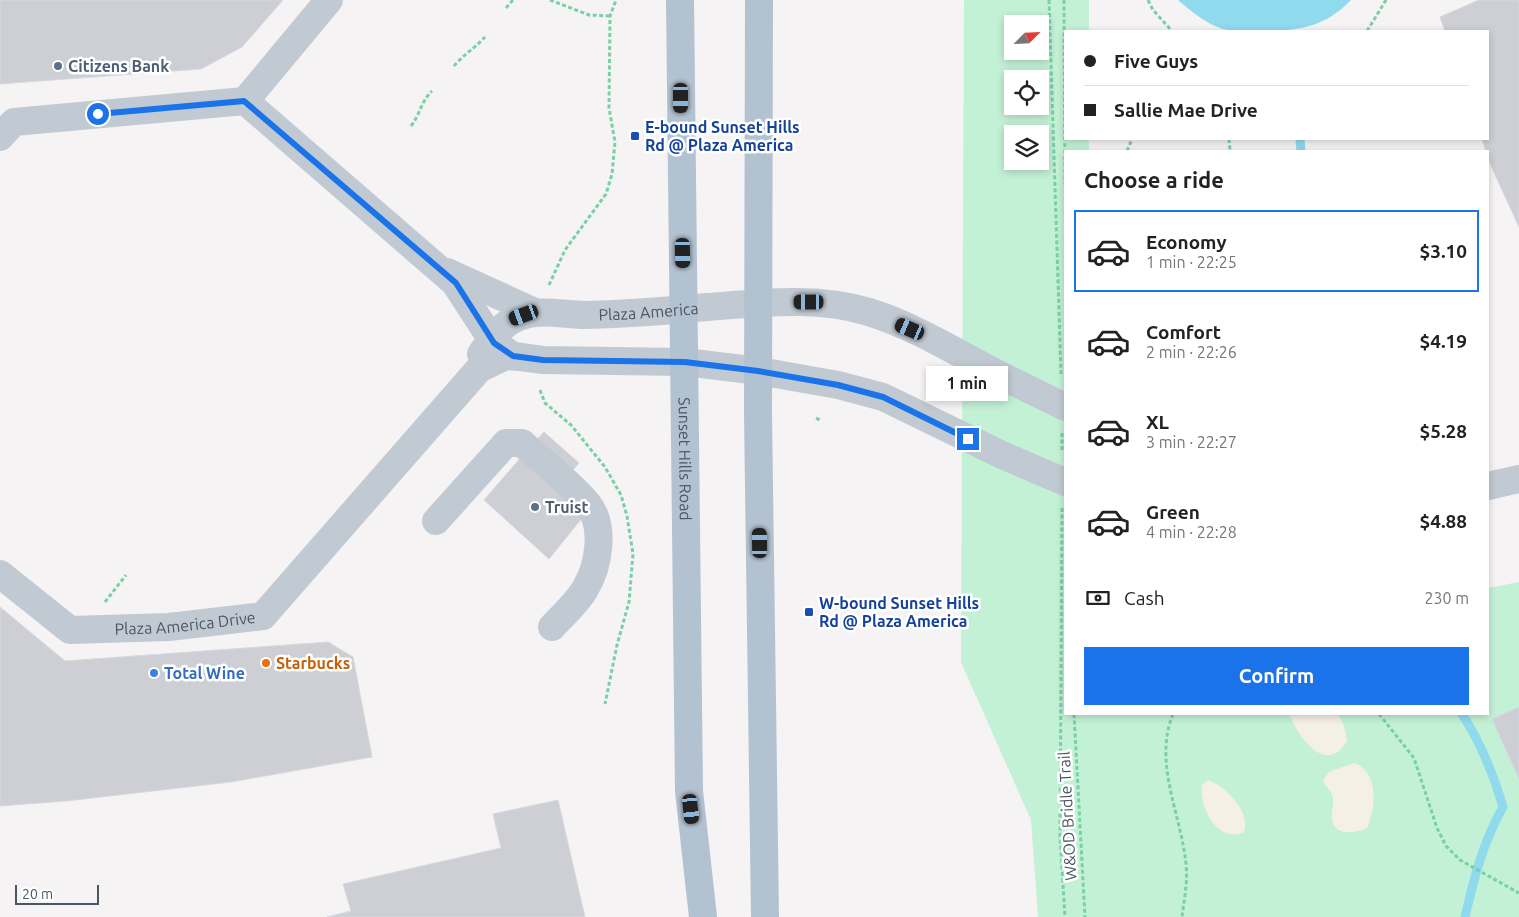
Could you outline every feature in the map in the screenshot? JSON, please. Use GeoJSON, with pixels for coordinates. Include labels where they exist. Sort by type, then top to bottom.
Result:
{"type":"FeatureCollection","features":[{"type":"Feature","properties":{"kind":"main road","name":"Sunset Hills Road"},"geometry":{"type":"LineString","coordinates":[[680,0],[689,792],[703,917]]}},
{"type":"Feature","properties":{"kind":"main road"},"geometry":{"type":"LineString","coordinates":[[758,0],[758,371],[765,917]]}},
{"type":"Feature","properties":{"kind":"street"},"geometry":{"type":"LineString","coordinates":[[0,137],[14,122],[244,101],[329,0]]}},
{"type":"Feature","properties":{"kind":"street"},"geometry":{"type":"LineString","coordinates":[[244,101],[456,283],[491,339],[505,352],[521,357]]}},
{"type":"Feature","properties":{"kind":"street"},"geometry":{"type":"LineString","coordinates":[[430,261],[536,313]]}},
{"type":"Feature","properties":{"kind":"street","name":"Plaza America"},"geometry":{"type":"LineString","coordinates":[[536,313],[586,315],[683,310],[759,303],[825,302],[870,312],[910,329],[1064,407]]}},
{"type":"Feature","properties":{"kind":"street"},"geometry":{"type":"LineString","coordinates":[[464,385],[491,339],[514,318],[536,313]]}},
{"type":"Feature","properties":{"kind":"street"},"geometry":{"type":"LineString","coordinates":[[464,385],[487,363],[506,356],[543,360],[685,362],[758,371],[838,385],[883,397],[1002,455],[1064,482]]}},
{"type":"Feature","properties":{"kind":"street","name":"Plaza America Drive"},"geometry":{"type":"LineString","coordinates":[[0,574],[70,630],[169,627],[263,616],[464,385]]}},
{"type":"Feature","properties":{"kind":"street"},"geometry":{"type":"LineString","coordinates":[[436,521],[506,443],[522,443],[537,456],[588,503],[595,518],[599,539],[593,572],[584,591],[552,627]]}},
{"type":"Feature","properties":{"kind":"street"},"geometry":{"type":"LineString","coordinates":[[1489,486],[1519,479]]}},
{"type":"Feature","properties":{"kind":"path"},"geometry":{"type":"LineString","coordinates":[[506,8],[513,0]]}},
{"type":"Feature","properties":{"kind":"path"},"geometry":{"type":"LineString","coordinates":[[550,0],[589,15],[610,16]]}},
{"type":"Feature","properties":{"kind":"path"},"geometry":{"type":"LineString","coordinates":[[548,288],[565,250],[606,194],[612,174],[615,142],[609,108],[610,16],[616,0]]}},
{"type":"Feature","properties":{"kind":"path"},"geometry":{"type":"LineString","coordinates":[[1064,0],[1064,30]]}},
{"type":"Feature","properties":{"kind":"path"},"geometry":{"type":"LineString","coordinates":[[1148,0],[1153,10],[1171,30]]}},
{"type":"Feature","properties":{"kind":"path"},"geometry":{"type":"LineString","coordinates":[[1368,30],[1386,0]]}},
{"type":"Feature","properties":{"kind":"path"},"geometry":{"type":"LineString","coordinates":[[454,66],[463,55],[476,47],[484,37]]}},
{"type":"Feature","properties":{"kind":"path"},"geometry":{"type":"LineString","coordinates":[[411,126],[419,116],[422,101],[432,91]]}},
{"type":"Feature","properties":{"kind":"path"},"geometry":{"type":"LineString","coordinates":[[816,418],[820,420]]}},
{"type":"Feature","properties":{"kind":"path","name":"W&OD Bridle Trail"},"geometry":{"type":"LineString","coordinates":[[1074,715],[1085,917]]}},
{"type":"Feature","properties":{"kind":"path"},"geometry":{"type":"LineString","coordinates":[[1173,715],[1168,727],[1165,749],[1168,780],[1187,866],[1182,917]]}},
{"type":"Feature","properties":{"kind":"path"},"geometry":{"type":"LineString","coordinates":[[1380,715],[1414,758],[1437,828],[1446,846],[1460,860],[1519,893]]}},
{"type":"Feature","properties":{"kind":"green space"},"geometry":{"type":"Polygon","coordinates":[[[964,0],[1089,0],[1089,30],[1064,30],[1064,140],[1089,140],[1089,150],[1064,150],[1064,715],[1489,715],[1489,588],[1519,582],[1519,917],[1038,917],[1031,820],[961,662],[964,0]]]}},
{"type":"Feature","properties":{"kind":"sand"},"geometry":{"type":"Polygon","coordinates":[[[1290,715],[1338,715],[1344,726],[1347,741],[1339,751],[1331,755],[1322,754],[1306,743],[1290,715]]]}},
{"type":"Feature","properties":{"kind":"sand"},"geometry":{"type":"Polygon","coordinates":[[[1354,763],[1368,774],[1373,791],[1372,810],[1367,828],[1355,832],[1344,832],[1335,827],[1332,814],[1333,798],[1323,781],[1329,772],[1354,763]]]}},
{"type":"Feature","properties":{"kind":"sand"},"geometry":{"type":"Polygon","coordinates":[[[1208,780],[1229,794],[1240,808],[1244,816],[1244,832],[1226,833],[1212,822],[1207,813],[1202,794],[1202,785],[1208,780]]]}},
{"type":"Feature","properties":{"kind":"water"},"geometry":{"type":"Polygon","coordinates":[[[1178,0],[1351,0],[1341,10],[1319,23],[1296,29],[1227,30],[1216,27],[1199,17],[1178,0]]]}},
{"type":"Feature","properties":{"kind":"building"},"geometry":{"type":"Polygon","coordinates":[[[0,0],[283,0],[242,47],[201,69],[0,84],[0,0]]]}},
{"type":"Feature","properties":{"kind":"building"},"geometry":{"type":"Polygon","coordinates":[[[1479,0],[1519,0],[1519,227],[1491,166],[1489,150],[1486,150],[1482,140],[1489,140],[1489,30],[1445,30],[1440,17],[1479,0]]]}},
{"type":"Feature","properties":{"kind":"building"},"geometry":{"type":"Polygon","coordinates":[[[544,432],[579,463],[557,489],[522,456],[544,432]]]}},
{"type":"Feature","properties":{"kind":"building","name":"Truist"},"geometry":{"type":"Polygon","coordinates":[[[522,456],[586,513],[549,559],[484,500],[522,456]]]}},
{"type":"Feature","properties":{"kind":"building"},"geometry":{"type":"Polygon","coordinates":[[[0,607],[65,661],[328,642],[353,657],[372,757],[231,782],[66,801],[0,806],[0,607]]]}},
{"type":"Feature","properties":{"kind":"building"},"geometry":{"type":"Polygon","coordinates":[[[1519,707],[1519,779],[1492,719],[1519,707]]]}},
{"type":"Feature","properties":{"kind":"building"},"geometry":{"type":"Polygon","coordinates":[[[558,800],[585,917],[327,917],[351,911],[343,884],[501,848],[493,814],[558,800]]]}},
{"type":"Feature","properties":{"kind":"waterway"},"geometry":{"type":"LineString","coordinates":[[1300,140],[1301,150]]}},
{"type":"Feature","properties":{"kind":"waterway"},"geometry":{"type":"LineString","coordinates":[[1463,715],[1486,759],[1503,807],[1485,847],[1465,917]]}},
{"type":"Feature","properties":{"kind":"place","name":"Citizens Bank"},"geometry":{"type":"Point","coordinates":[58,66]}},
{"type":"Feature","properties":{"kind":"place","name":"E-bound Sunset Hills Rd @ Plaza America"},"geometry":{"type":"Point","coordinates":[635,136]}},
{"type":"Feature","properties":{"kind":"place","name":"Truist"},"geometry":{"type":"Point","coordinates":[535,507]}},
{"type":"Feature","properties":{"kind":"place","name":"W-bound Sunset Hills Rd @ Plaza America"},"geometry":{"type":"Point","coordinates":[809,612]}},
{"type":"Feature","properties":{"kind":"place","name":"Starbucks"},"geometry":{"type":"Point","coordinates":[266,663]}},
{"type":"Feature","properties":{"kind":"place","name":"Total Wine"},"geometry":{"type":"Point","coordinates":[154,673]}},
{"type":"Feature","properties":{"kind":"route"},"geometry":{"type":"LineString","coordinates":[[98,114],[244,101],[456,283],[494,343],[513,356],[543,360],[685,362],[758,371],[838,385],[883,397],[968,439]]}}]}
